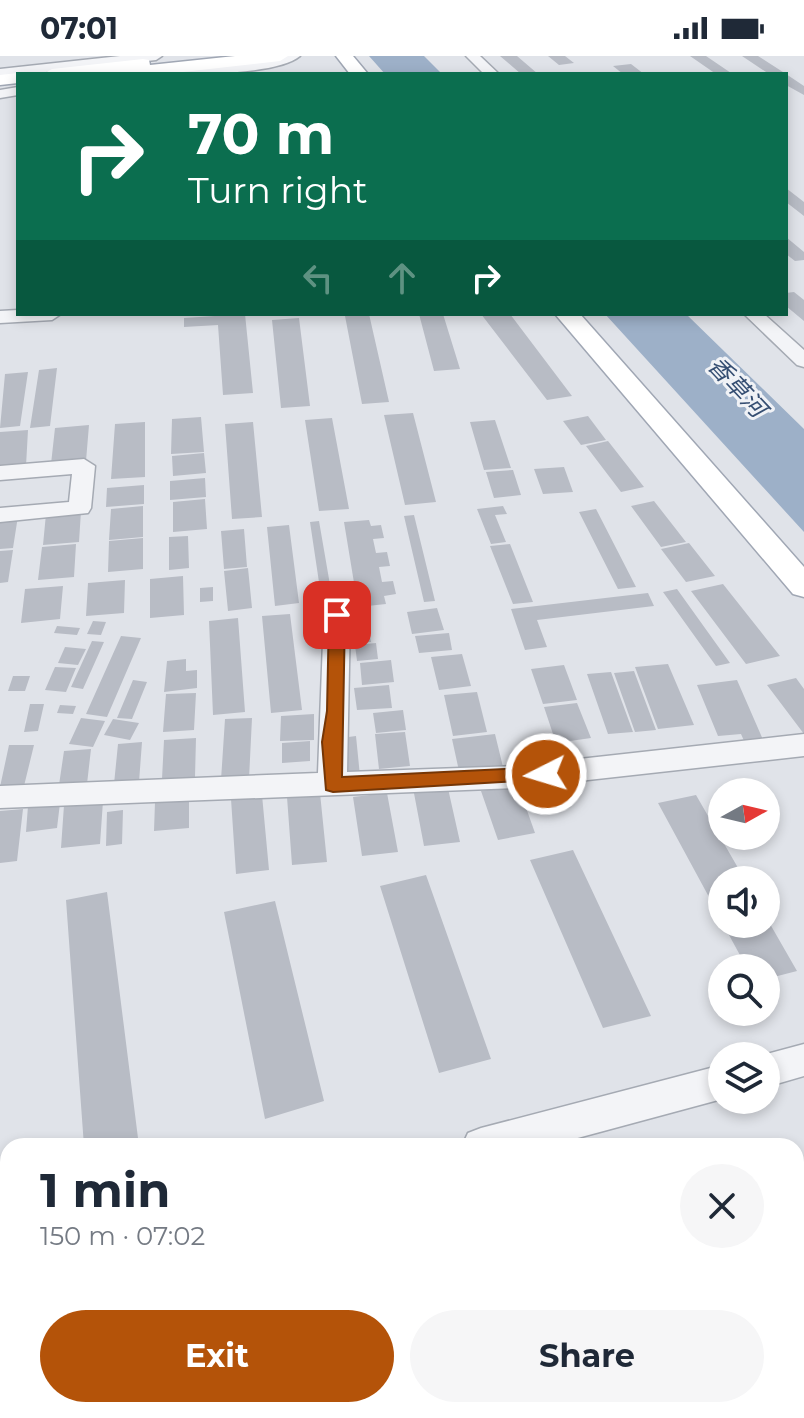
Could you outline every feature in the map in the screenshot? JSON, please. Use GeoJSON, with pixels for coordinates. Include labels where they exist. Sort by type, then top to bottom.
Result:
{"type":"FeatureCollection","features":[{"type":"Feature","properties":{"kind":"main road"},"geometry":{"type":"LineString","coordinates":[[70,72],[212,56]]}},
{"type":"Feature","properties":{"kind":"main road"},"geometry":{"type":"LineString","coordinates":[[137,72],[280,56]]}},
{"type":"Feature","properties":{"kind":"main road"},"geometry":{"type":"LineString","coordinates":[[344,56],[357,72]]}},
{"type":"Feature","properties":{"kind":"main road"},"geometry":{"type":"LineString","coordinates":[[569,316],[804,587]]}},
{"type":"Feature","properties":{"kind":"street"},"geometry":{"type":"LineString","coordinates":[[0,73],[156,56]]}},
{"type":"Feature","properties":{"kind":"street"},"geometry":{"type":"LineString","coordinates":[[188,72],[278,62],[294,56]]}},
{"type":"Feature","properties":{"kind":"street"},"geometry":{"type":"LineString","coordinates":[[472,56],[490,72]]}},
{"type":"Feature","properties":{"kind":"street"},"geometry":{"type":"LineString","coordinates":[[755,316],[804,361]]}},
{"type":"Feature","properties":{"kind":"street"},"geometry":{"type":"LineString","coordinates":[[0,473],[84,466],[80,508],[0,515]]}},
{"type":"Feature","properties":{"kind":"street"},"geometry":{"type":"LineString","coordinates":[[333,785],[331,742],[336,711],[337,615]]}},
{"type":"Feature","properties":{"kind":"street"},"geometry":{"type":"LineString","coordinates":[[0,797],[516,777],[804,745]]}},
{"type":"Feature","properties":{"kind":"street"},"geometry":{"type":"LineString","coordinates":[[780,1066],[804,1060]]}},
{"type":"Feature","properties":{"kind":"street"},"geometry":{"type":"LineString","coordinates":[[511,1138],[708,1086]]}},
{"type":"Feature","properties":{"kind":"water"},"geometry":{"type":"Polygon","coordinates":[[[369,56],[424,56],[440,72],[383,72],[369,56]]]}},
{"type":"Feature","properties":{"kind":"water","name":"香草河"},"geometry":{"type":"Polygon","coordinates":[[[607,316],[688,316],[804,429],[804,532],[607,316]]]}},
{"type":"Feature","properties":{"kind":"building"},"geometry":{"type":"Polygon","coordinates":[[[500,56],[517,56],[536,72],[519,72],[500,56]]]}},
{"type":"Feature","properties":{"kind":"building"},"geometry":{"type":"Polygon","coordinates":[[[548,56],[565,56],[574,63],[559,65],[548,56]]]}},
{"type":"Feature","properties":{"kind":"building"},"geometry":{"type":"Polygon","coordinates":[[[690,56],[706,56],[730,72],[713,72],[690,56]]]}},
{"type":"Feature","properties":{"kind":"building"},"geometry":{"type":"Polygon","coordinates":[[[742,56],[758,56],[783,72],[766,72],[742,56]]]}},
{"type":"Feature","properties":{"kind":"building"},"geometry":{"type":"Polygon","coordinates":[[[631,64],[641,72],[620,72],[613,66],[631,64]]]}},
{"type":"Feature","properties":{"kind":"building"},"geometry":{"type":"Polygon","coordinates":[[[788,75],[804,86],[804,95],[788,86],[788,75]]]}},
{"type":"Feature","properties":{"kind":"building"},"geometry":{"type":"Polygon","coordinates":[[[788,190],[804,202],[804,216],[788,204],[788,190]]]}},
{"type":"Feature","properties":{"kind":"building"},"geometry":{"type":"Polygon","coordinates":[[[788,239],[804,252],[804,260],[795,261],[788,256],[788,239]]]}},
{"type":"Feature","properties":{"kind":"building"},"geometry":{"type":"Polygon","coordinates":[[[794,292],[804,300],[804,321],[788,308],[788,293],[794,292]]]}},
{"type":"Feature","properties":{"kind":"building"},"geometry":{"type":"Polygon","coordinates":[[[245,316],[253,393],[223,395],[218,325],[184,327],[184,318],[245,316]]]}},
{"type":"Feature","properties":{"kind":"building"},"geometry":{"type":"Polygon","coordinates":[[[345,316],[369,316],[389,402],[362,404],[345,316]]]}},
{"type":"Feature","properties":{"kind":"building"},"geometry":{"type":"Polygon","coordinates":[[[420,316],[444,316],[460,369],[434,371],[420,316]]]}},
{"type":"Feature","properties":{"kind":"building"},"geometry":{"type":"Polygon","coordinates":[[[483,316],[512,316],[572,396],[547,400],[483,316]]]}},
{"type":"Feature","properties":{"kind":"building"},"geometry":{"type":"Polygon","coordinates":[[[299,318],[310,406],[281,408],[272,320],[299,318]]]}},
{"type":"Feature","properties":{"kind":"building"},"geometry":{"type":"Polygon","coordinates":[[[57,368],[50,426],[30,428],[39,370],[57,368]]]}},
{"type":"Feature","properties":{"kind":"building"},"geometry":{"type":"Polygon","coordinates":[[[28,372],[20,426],[0,428],[5,374],[28,372]]]}},
{"type":"Feature","properties":{"kind":"building"},"geometry":{"type":"Polygon","coordinates":[[[413,413],[436,502],[405,505],[384,415],[413,413]]]}},
{"type":"Feature","properties":{"kind":"building"},"geometry":{"type":"Polygon","coordinates":[[[588,416],[606,440],[581,445],[563,421],[588,416]]]}},
{"type":"Feature","properties":{"kind":"building"},"geometry":{"type":"Polygon","coordinates":[[[201,417],[204,452],[171,454],[172,419],[201,417]]]}},
{"type":"Feature","properties":{"kind":"building"},"geometry":{"type":"Polygon","coordinates":[[[332,418],[349,509],[319,511],[305,420],[332,418]]]}},
{"type":"Feature","properties":{"kind":"building"},"geometry":{"type":"Polygon","coordinates":[[[495,420],[511,468],[484,470],[470,422],[495,420]]]}},
{"type":"Feature","properties":{"kind":"building"},"geometry":{"type":"Polygon","coordinates":[[[145,422],[145,477],[111,479],[115,424],[145,422]]]}},
{"type":"Feature","properties":{"kind":"building"},"geometry":{"type":"Polygon","coordinates":[[[253,422],[262,517],[232,519],[225,424],[253,422]]]}},
{"type":"Feature","properties":{"kind":"building"},"geometry":{"type":"Polygon","coordinates":[[[89,425],[86,461],[51,464],[55,428],[89,425]]]}},
{"type":"Feature","properties":{"kind":"building"},"geometry":{"type":"Polygon","coordinates":[[[28,430],[26,466],[0,468],[0,432],[28,430]]]}},
{"type":"Feature","properties":{"kind":"building"},"geometry":{"type":"Polygon","coordinates":[[[608,441],[644,487],[621,492],[586,446],[608,441]]]}},
{"type":"Feature","properties":{"kind":"building"},"geometry":{"type":"Polygon","coordinates":[[[204,453],[206,473],[173,476],[172,456],[204,453]]]}},
{"type":"Feature","properties":{"kind":"building"},"geometry":{"type":"Polygon","coordinates":[[[564,467],[573,492],[543,494],[534,469],[564,467]]]}},
{"type":"Feature","properties":{"kind":"building"},"geometry":{"type":"Polygon","coordinates":[[[513,470],[521,495],[494,498],[486,472],[513,470]]]}},
{"type":"Feature","properties":{"kind":"building"},"geometry":{"type":"Polygon","coordinates":[[[205,478],[206,497],[170,500],[170,481],[205,478]]]}},
{"type":"Feature","properties":{"kind":"building"},"geometry":{"type":"Polygon","coordinates":[[[144,485],[144,504],[106,507],[107,488],[144,485]]]}},
{"type":"Feature","properties":{"kind":"building"},"geometry":{"type":"Polygon","coordinates":[[[205,499],[207,529],[173,532],[173,502],[205,499]]]}},
{"type":"Feature","properties":{"kind":"building"},"geometry":{"type":"Polygon","coordinates":[[[654,501],[686,542],[661,547],[631,506],[654,501]]]}},
{"type":"Feature","properties":{"kind":"building"},"geometry":{"type":"Polygon","coordinates":[[[143,506],[143,537],[109,540],[111,509],[143,506]]]}},
{"type":"Feature","properties":{"kind":"building"},"geometry":{"type":"Polygon","coordinates":[[[503,506],[507,514],[495,515],[506,542],[491,544],[477,509],[503,506]]]}},
{"type":"Feature","properties":{"kind":"building"},"geometry":{"type":"Polygon","coordinates":[[[596,509],[636,587],[618,589],[579,512],[596,509]]]}},
{"type":"Feature","properties":{"kind":"building"},"geometry":{"type":"Polygon","coordinates":[[[81,511],[79,542],[43,545],[46,514],[81,511]]]}},
{"type":"Feature","properties":{"kind":"building"},"geometry":{"type":"Polygon","coordinates":[[[414,515],[435,601],[424,602],[404,516],[414,515]]]}},
{"type":"Feature","properties":{"kind":"building"},"geometry":{"type":"Polygon","coordinates":[[[18,516],[13,548],[0,549],[0,517],[18,516]]]}},
{"type":"Feature","properties":{"kind":"building"},"geometry":{"type":"Polygon","coordinates":[[[369,520],[371,526],[381,525],[384,538],[373,539],[376,553],[387,552],[390,566],[379,567],[382,582],[393,581],[396,594],[384,596],[386,604],[358,607],[344,522],[369,520]]]}},
{"type":"Feature","properties":{"kind":"building"},"geometry":{"type":"Polygon","coordinates":[[[319,521],[334,608],[323,609],[310,522],[319,521]]]}},
{"type":"Feature","properties":{"kind":"building"},"geometry":{"type":"Polygon","coordinates":[[[289,525],[299,603],[275,606],[267,527],[289,525]]]}},
{"type":"Feature","properties":{"kind":"building"},"geometry":{"type":"Polygon","coordinates":[[[244,529],[247,567],[224,569],[221,531],[244,529]]]}},
{"type":"Feature","properties":{"kind":"building"},"geometry":{"type":"Polygon","coordinates":[[[188,536],[189,568],[169,570],[169,537],[188,536]]]}},
{"type":"Feature","properties":{"kind":"building"},"geometry":{"type":"Polygon","coordinates":[[[143,538],[143,569],[108,572],[109,541],[143,538]]]}},
{"type":"Feature","properties":{"kind":"building"},"geometry":{"type":"Polygon","coordinates":[[[689,543],[715,576],[686,582],[661,549],[689,543]]]}},
{"type":"Feature","properties":{"kind":"building"},"geometry":{"type":"Polygon","coordinates":[[[76,544],[74,577],[38,580],[42,547],[76,544]]]}},
{"type":"Feature","properties":{"kind":"building"},"geometry":{"type":"Polygon","coordinates":[[[510,544],[533,602],[513,604],[490,546],[510,544]]]}},
{"type":"Feature","properties":{"kind":"building"},"geometry":{"type":"Polygon","coordinates":[[[13,550],[8,582],[0,583],[0,551],[13,550]]]}},
{"type":"Feature","properties":{"kind":"building"},"geometry":{"type":"Polygon","coordinates":[[[248,568],[252,608],[228,611],[224,571],[248,568]]]}},
{"type":"Feature","properties":{"kind":"building"},"geometry":{"type":"Polygon","coordinates":[[[183,576],[184,615],[150,618],[150,579],[183,576]]]}},
{"type":"Feature","properties":{"kind":"building"},"geometry":{"type":"Polygon","coordinates":[[[125,580],[124,613],[86,616],[88,583],[125,580]]]}},
{"type":"Feature","properties":{"kind":"building"},"geometry":{"type":"Polygon","coordinates":[[[723,584],[780,656],[746,664],[691,591],[723,584]]]}},
{"type":"Feature","properties":{"kind":"building"},"geometry":{"type":"Polygon","coordinates":[[[63,586],[60,619],[21,623],[25,589],[63,586]]]}},
{"type":"Feature","properties":{"kind":"building"},"geometry":{"type":"Polygon","coordinates":[[[213,587],[213,601],[200,602],[200,588],[213,587]]]}},
{"type":"Feature","properties":{"kind":"building"},"geometry":{"type":"Polygon","coordinates":[[[677,589],[730,663],[716,666],[663,592],[677,589]]]}},
{"type":"Feature","properties":{"kind":"building"},"geometry":{"type":"Polygon","coordinates":[[[648,593],[654,606],[537,620],[547,647],[525,650],[511,609],[648,593]]]}},
{"type":"Feature","properties":{"kind":"building"},"geometry":{"type":"Polygon","coordinates":[[[437,608],[444,630],[412,634],[407,612],[437,608]]]}},
{"type":"Feature","properties":{"kind":"building"},"geometry":{"type":"Polygon","coordinates":[[[290,614],[302,710],[271,713],[262,616],[290,614]]]}},
{"type":"Feature","properties":{"kind":"building"},"geometry":{"type":"Polygon","coordinates":[[[366,615],[371,642],[355,643],[351,617],[366,615]]]}},
{"type":"Feature","properties":{"kind":"building"},"geometry":{"type":"Polygon","coordinates":[[[238,618],[245,712],[213,715],[209,621],[238,618]]]}},
{"type":"Feature","properties":{"kind":"building"},"geometry":{"type":"Polygon","coordinates":[[[93,621],[106,622],[101,635],[87,634],[93,621]]]}},
{"type":"Feature","properties":{"kind":"building"},"geometry":{"type":"Polygon","coordinates":[[[57,626],[80,628],[77,635],[54,633],[57,626]]]}},
{"type":"Feature","properties":{"kind":"building"},"geometry":{"type":"Polygon","coordinates":[[[449,633],[452,650],[419,653],[415,636],[449,633]]]}},
{"type":"Feature","properties":{"kind":"building"},"geometry":{"type":"Polygon","coordinates":[[[121,636],[141,638],[107,717],[86,714],[121,636]]]}},
{"type":"Feature","properties":{"kind":"building"},"geometry":{"type":"Polygon","coordinates":[[[92,641],[104,642],[83,689],[71,687],[92,641]]]}},
{"type":"Feature","properties":{"kind":"building"},"geometry":{"type":"Polygon","coordinates":[[[376,643],[378,659],[357,661],[355,645],[376,643]]]}},
{"type":"Feature","properties":{"kind":"building"},"geometry":{"type":"Polygon","coordinates":[[[65,647],[86,649],[78,665],[58,663],[65,647]]]}},
{"type":"Feature","properties":{"kind":"building"},"geometry":{"type":"Polygon","coordinates":[[[462,654],[471,686],[439,690],[431,657],[462,654]]]}},
{"type":"Feature","properties":{"kind":"building"},"geometry":{"type":"Polygon","coordinates":[[[186,659],[186,671],[197,670],[197,688],[164,692],[167,661],[186,659]]]}},
{"type":"Feature","properties":{"kind":"building"},"geometry":{"type":"Polygon","coordinates":[[[391,660],[394,682],[362,685],[360,663],[391,660]]]}},
{"type":"Feature","properties":{"kind":"building"},"geometry":{"type":"Polygon","coordinates":[[[668,664],[694,725],[658,729],[635,667],[668,664]]]}},
{"type":"Feature","properties":{"kind":"building"},"geometry":{"type":"Polygon","coordinates":[[[564,665],[577,700],[543,704],[531,669],[564,665]]]}},
{"type":"Feature","properties":{"kind":"building"},"geometry":{"type":"Polygon","coordinates":[[[55,667],[76,668],[66,692],[45,690],[55,667]]]}},
{"type":"Feature","properties":{"kind":"building"},"geometry":{"type":"Polygon","coordinates":[[[634,671],[656,730],[635,732],[614,673],[634,671]]]}},
{"type":"Feature","properties":{"kind":"building"},"geometry":{"type":"Polygon","coordinates":[[[611,672],[633,732],[608,734],[587,674],[611,672]]]}},
{"type":"Feature","properties":{"kind":"building"},"geometry":{"type":"Polygon","coordinates":[[[13,676],[30,676],[25,691],[8,691],[13,676]]]}},
{"type":"Feature","properties":{"kind":"building"},"geometry":{"type":"Polygon","coordinates":[[[796,678],[804,689],[804,734],[767,685],[796,678]]]}},
{"type":"Feature","properties":{"kind":"building"},"geometry":{"type":"Polygon","coordinates":[[[133,680],[147,682],[132,719],[117,718],[133,680]]]}},
{"type":"Feature","properties":{"kind":"building"},"geometry":{"type":"Polygon","coordinates":[[[737,680],[764,742],[745,743],[741,734],[718,736],[697,685],[737,680]]]}},
{"type":"Feature","properties":{"kind":"building"},"geometry":{"type":"Polygon","coordinates":[[[389,685],[392,708],[357,710],[354,688],[389,685]]]}},
{"type":"Feature","properties":{"kind":"building"},"geometry":{"type":"Polygon","coordinates":[[[477,692],[487,732],[453,736],[444,695],[477,692]]]}},
{"type":"Feature","properties":{"kind":"building"},"geometry":{"type":"Polygon","coordinates":[[[196,693],[194,730],[163,732],[166,694],[196,693]]]}},
{"type":"Feature","properties":{"kind":"building"},"geometry":{"type":"Polygon","coordinates":[[[577,703],[591,738],[556,743],[544,707],[577,703]]]}},
{"type":"Feature","properties":{"kind":"building"},"geometry":{"type":"Polygon","coordinates":[[[30,704],[44,704],[38,731],[24,732],[30,704]]]}},
{"type":"Feature","properties":{"kind":"building"},"geometry":{"type":"Polygon","coordinates":[[[60,705],[76,706],[73,714],[57,713],[60,705]]]}},
{"type":"Feature","properties":{"kind":"building"},"geometry":{"type":"Polygon","coordinates":[[[403,710],[406,730],[376,733],[373,713],[403,710]]]}},
{"type":"Feature","properties":{"kind":"building"},"geometry":{"type":"Polygon","coordinates":[[[314,714],[314,740],[280,741],[281,716],[314,714]]]}},
{"type":"Feature","properties":{"kind":"building"},"geometry":{"type":"Polygon","coordinates":[[[81,718],[105,721],[93,747],[69,744],[81,718]]]}},
{"type":"Feature","properties":{"kind":"building"},"geometry":{"type":"Polygon","coordinates":[[[252,718],[249,779],[221,780],[225,719],[252,718]]]}},
{"type":"Feature","properties":{"kind":"building"},"geometry":{"type":"Polygon","coordinates":[[[113,719],[139,723],[130,740],[104,735],[113,719]]]}},
{"type":"Feature","properties":{"kind":"building"},"geometry":{"type":"Polygon","coordinates":[[[405,732],[410,766],[379,769],[375,734],[405,732]]]}},
{"type":"Feature","properties":{"kind":"building"},"geometry":{"type":"Polygon","coordinates":[[[495,734],[503,767],[459,771],[452,739],[495,734]]]}},
{"type":"Feature","properties":{"kind":"building"},"geometry":{"type":"Polygon","coordinates":[[[356,736],[360,776],[344,777],[341,738],[356,736]]]}},
{"type":"Feature","properties":{"kind":"building"},"geometry":{"type":"Polygon","coordinates":[[[196,738],[195,777],[162,779],[164,740],[196,738]]]}},
{"type":"Feature","properties":{"kind":"building"},"geometry":{"type":"Polygon","coordinates":[[[310,741],[310,761],[282,763],[282,743],[310,741]]]}},
{"type":"Feature","properties":{"kind":"building"},"geometry":{"type":"Polygon","coordinates":[[[142,742],[139,782],[114,784],[118,744],[142,742]]]}},
{"type":"Feature","properties":{"kind":"building"},"geometry":{"type":"Polygon","coordinates":[[[9,745],[34,745],[24,786],[0,787],[9,745]]]}},
{"type":"Feature","properties":{"kind":"building"},"geometry":{"type":"Polygon","coordinates":[[[91,749],[87,784],[59,785],[64,751],[91,749]]]}},
{"type":"Feature","properties":{"kind":"building"},"geometry":{"type":"Polygon","coordinates":[[[447,784],[460,842],[424,846],[413,788],[447,784]]]}},
{"type":"Feature","properties":{"kind":"building"},"geometry":{"type":"Polygon","coordinates":[[[518,785],[535,833],[498,840],[481,791],[518,785]]]}},
{"type":"Feature","properties":{"kind":"building"},"geometry":{"type":"Polygon","coordinates":[[[320,793],[327,862],[292,865],[287,797],[320,793]]]}},
{"type":"Feature","properties":{"kind":"building"},"geometry":{"type":"Polygon","coordinates":[[[387,793],[398,852],[362,856],[353,797],[387,793]]]}},
{"type":"Feature","properties":{"kind":"building"},"geometry":{"type":"Polygon","coordinates":[[[262,795],[269,870],[236,874],[231,799],[262,795]]]}},
{"type":"Feature","properties":{"kind":"building"},"geometry":{"type":"Polygon","coordinates":[[[696,795],[708,816],[708,850],[728,850],[737,866],[708,866],[708,895],[658,803],[696,795]]]}},
{"type":"Feature","properties":{"kind":"building"},"geometry":{"type":"Polygon","coordinates":[[[189,798],[189,828],[154,831],[155,802],[189,798]]]}},
{"type":"Feature","properties":{"kind":"building"},"geometry":{"type":"Polygon","coordinates":[[[103,801],[100,844],[61,848],[64,805],[103,801]]]}},
{"type":"Feature","properties":{"kind":"building"},"geometry":{"type":"Polygon","coordinates":[[[60,803],[57,828],[26,832],[28,806],[60,803]]]}},
{"type":"Feature","properties":{"kind":"building"},"geometry":{"type":"Polygon","coordinates":[[[23,809],[17,861],[0,863],[0,811],[23,809]]]}},
{"type":"Feature","properties":{"kind":"building"},"geometry":{"type":"Polygon","coordinates":[[[123,810],[122,844],[106,846],[107,812],[123,810]]]}},
{"type":"Feature","properties":{"kind":"building"},"geometry":{"type":"Polygon","coordinates":[[[573,850],[651,1016],[603,1028],[530,860],[573,850]]]}},
{"type":"Feature","properties":{"kind":"building"},"geometry":{"type":"Polygon","coordinates":[[[426,875],[491,1059],[439,1073],[380,886],[426,875]]]}},
{"type":"Feature","properties":{"kind":"building"},"geometry":{"type":"Polygon","coordinates":[[[107,892],[138,1138],[83,1138],[66,900],[107,892]]]}},
{"type":"Feature","properties":{"kind":"building"},"geometry":{"type":"Polygon","coordinates":[[[275,901],[324,1101],[265,1119],[224,912],[275,901]]]}},
{"type":"Feature","properties":{"kind":"building"},"geometry":{"type":"Polygon","coordinates":[[[731,938],[778,938],[797,971],[780,975],[780,954],[739,954],[731,938]]]}},
{"type":"Feature","properties":{"kind":"route"},"geometry":{"type":"LineString","coordinates":[[337,615],[336,711],[331,742],[333,785],[546,774]]}}]}
